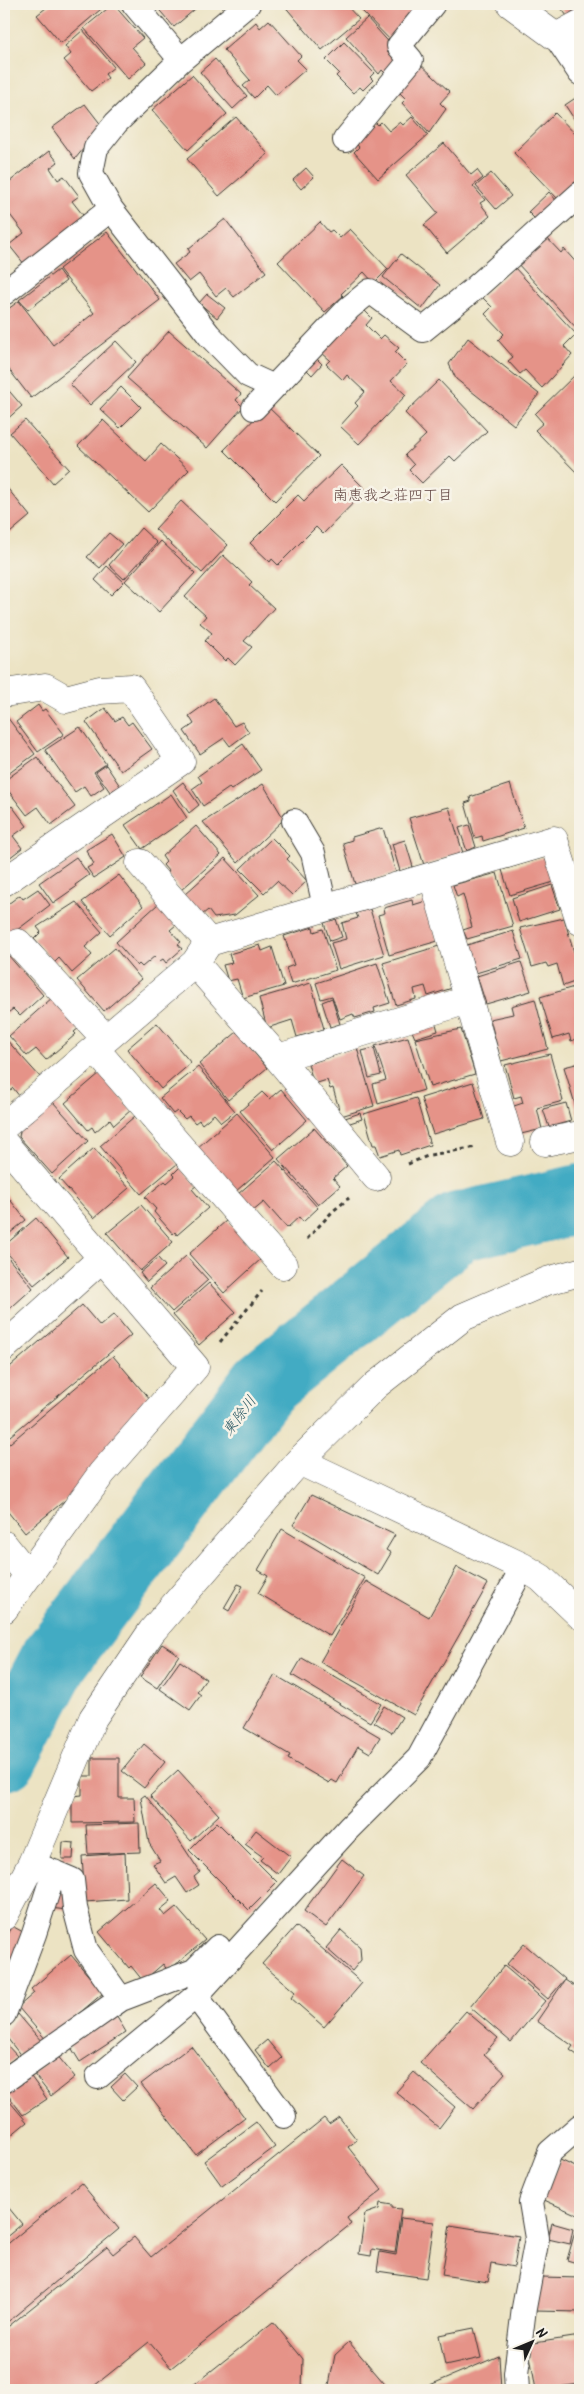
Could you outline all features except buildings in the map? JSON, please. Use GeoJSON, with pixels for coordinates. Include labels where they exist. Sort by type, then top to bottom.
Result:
{"type":"FeatureCollection","features":[{"type":"Feature","properties":{"kind":"street"},"geometry":{"type":"LineString","coordinates":[[511,4],[556,37],[580,24]]}},
{"type":"Feature","properties":{"kind":"street"},"geometry":{"type":"LineString","coordinates":[[4,693],[45,687],[66,699],[100,690],[131,688],[181,761],[4,882]]}},
{"type":"Feature","properties":{"kind":"street"},"geometry":{"type":"LineString","coordinates":[[4,1126],[100,1044],[202,952],[325,908],[554,840],[580,920]]}},
{"type":"Feature","properties":{"kind":"street"},"geometry":{"type":"LineString","coordinates":[[140,863],[278,1058],[376,1177]]}},
{"type":"Feature","properties":{"kind":"street"},"geometry":{"type":"LineString","coordinates":[[432,877],[510,1142]]}},
{"type":"Feature","properties":{"kind":"street"},"geometry":{"type":"LineString","coordinates":[[18,943],[283,1265]]}},
{"type":"Feature","properties":{"kind":"street"},"geometry":{"type":"LineString","coordinates":[[278,1058],[468,1000]]}},
{"type":"Feature","properties":{"kind":"street"},"geometry":{"type":"LineString","coordinates":[[545,1142],[580,1134]]}},
{"type":"Feature","properties":{"kind":"street"},"geometry":{"type":"LineString","coordinates":[[4,1143],[195,1368],[102,1474],[4,1609]]}},
{"type":"Feature","properties":{"kind":"street"},"geometry":{"type":"LineString","coordinates":[[4,1347],[102,1258]]}},
{"type":"Feature","properties":{"kind":"street"},"geometry":{"type":"LineString","coordinates":[[4,1916],[43,1867],[93,1718],[152,1631],[299,1461],[376,1385],[463,1317],[547,1281],[580,1272]]}},
{"type":"Feature","properties":{"kind":"street"},"geometry":{"type":"LineString","coordinates":[[299,1461],[523,1567],[541,1578],[580,1615]]}},
{"type":"Feature","properties":{"kind":"street"},"geometry":{"type":"LineString","coordinates":[[4,1545],[28,1576]]}},
{"type":"Feature","properties":{"kind":"lane"},"geometry":{"type":"LineString","coordinates":[[134,4],[181,60]]}},
{"type":"Feature","properties":{"kind":"lane"},"geometry":{"type":"LineString","coordinates":[[248,4],[181,60],[116,123],[96,148],[91,173],[111,209],[209,335],[248,375],[274,387]]}},
{"type":"Feature","properties":{"kind":"lane"},"geometry":{"type":"LineString","coordinates":[[344,140],[411,60],[399,46],[433,4]]}},
{"type":"Feature","properties":{"kind":"lane"},"geometry":{"type":"LineString","coordinates":[[556,37],[580,73]]}},
{"type":"Feature","properties":{"kind":"lane"},"geometry":{"type":"LineString","coordinates":[[254,408],[349,308],[370,291],[423,330],[489,275],[580,194]]}},
{"type":"Feature","properties":{"kind":"lane"},"geometry":{"type":"LineString","coordinates":[[4,294],[111,209]]}},
{"type":"Feature","properties":{"kind":"lane"},"geometry":{"type":"LineString","coordinates":[[294,822],[313,853],[325,908]]}},
{"type":"Feature","properties":{"kind":"lane"},"geometry":{"type":"LineString","coordinates":[[98,2077],[196,1996],[349,1828],[419,1758],[523,1567]]}},
{"type":"Feature","properties":{"kind":"lane"},"geometry":{"type":"LineString","coordinates":[[4,2014],[34,1934],[43,1867],[72,1880],[75,1908],[86,1950],[121,1999]]}},
{"type":"Feature","properties":{"kind":"lane"},"geometry":{"type":"LineString","coordinates":[[4,2080],[121,1999],[194,1971],[218,1947]]}},
{"type":"Feature","properties":{"kind":"lane"},"geometry":{"type":"LineString","coordinates":[[196,1996],[284,2116]]}},
{"type":"Feature","properties":{"kind":"lane"},"geometry":{"type":"LineString","coordinates":[[517,2390],[516,2374],[524,2308],[537,2238],[531,2202],[550,2152],[580,2126]]}},
{"type":"Feature","properties":{"kind":"path"},"geometry":{"type":"LineString","coordinates":[[195,1368],[219,1343],[283,1265],[333,1211],[376,1177],[430,1155],[510,1142]]}},
{"type":"Feature","properties":{"kind":"waterway","name":"東除川"},"geometry":{"type":"LineString","coordinates":[[4,1756],[55,1659],[264,1384],[458,1227],[580,1199]]}},
{"type":"Feature","properties":{"kind":"district","name":"南恵我之荘四丁目"},"geometry":{"type":"Point","coordinates":[393,496]}}]}
